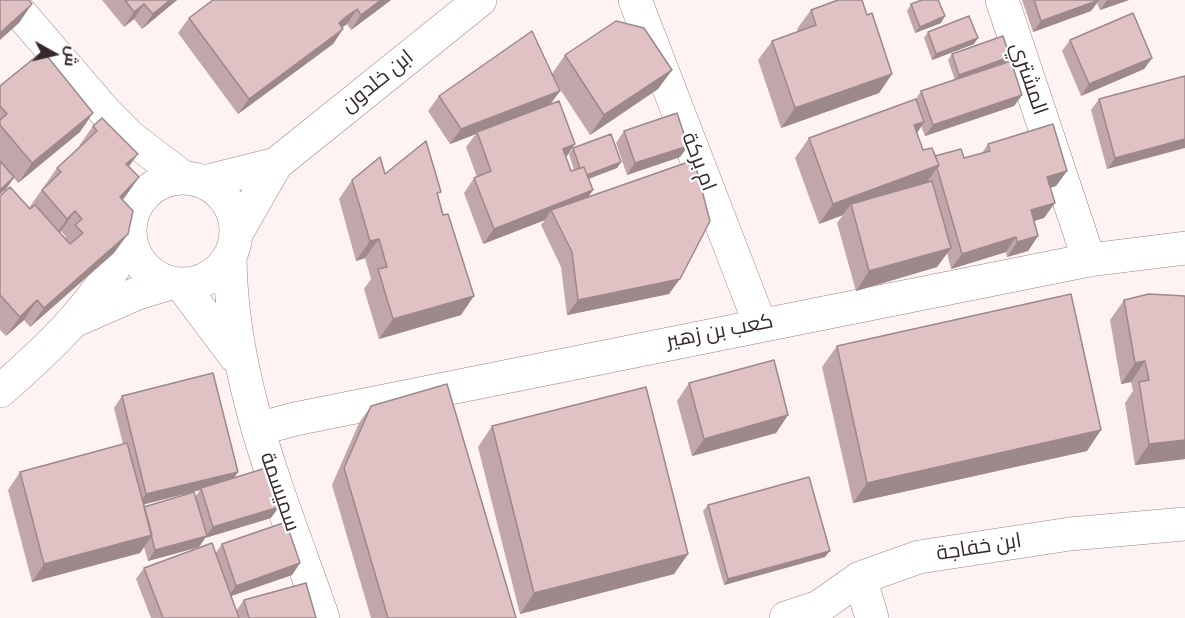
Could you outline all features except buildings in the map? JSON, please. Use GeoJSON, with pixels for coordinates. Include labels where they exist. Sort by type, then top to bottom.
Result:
{"type":"FeatureCollection","features":[{"type":"Feature","properties":{"kind":"street"},"geometry":{"type":"LineString","coordinates":[[9,0],[106,114],[130,137],[194,180],[222,194],[233,213],[233,245],[217,272],[201,282],[176,284],[128,297],[77,320]]}},
{"type":"Feature","properties":{"kind":"street","name":"ابن خلدون"},"geometry":{"type":"LineString","coordinates":[[233,245],[276,164],[480,0]]}},
{"type":"Feature","properties":{"kind":"street","name":"ام بركة"},"geometry":{"type":"LineString","coordinates":[[635,0],[760,324]]}},
{"type":"Feature","properties":{"kind":"street","name":"المشتري"},"geometry":{"type":"LineString","coordinates":[[1002,0],[1089,260]]}},
{"type":"Feature","properties":{"kind":"street"},"geometry":{"type":"LineString","coordinates":[[106,114],[128,176],[138,259],[152,274],[176,284]]}},
{"type":"Feature","properties":{"kind":"street","name":"ابن خلدون"},"geometry":{"type":"LineString","coordinates":[[194,180],[276,164]]}},
{"type":"Feature","properties":{"kind":"street"},"geometry":{"type":"LineString","coordinates":[[1,388],[77,320],[109,277],[147,193],[164,181],[194,180]]}},
{"type":"Feature","properties":{"kind":"street","name":"سميسمة"},"geometry":{"type":"LineString","coordinates":[[233,245],[230,292],[240,365],[258,429],[323,618]]}},
{"type":"Feature","properties":{"kind":"street","name":"كعب بن زهير"},"geometry":{"type":"LineString","coordinates":[[258,429],[295,419],[760,324],[1089,260],[1185,248]]}},
{"type":"Feature","properties":{"kind":"street","name":"سميسمة"},"geometry":{"type":"LineString","coordinates":[[176,284],[223,337],[240,365]]}},
{"type":"Feature","properties":{"kind":"street","name":"ابن خفاجة"},"geometry":{"type":"LineString","coordinates":[[786,618],[819,607],[860,578],[919,557],[1070,534],[1185,524]]}},
{"type":"Feature","properties":{"kind":"street"},"geometry":{"type":"LineString","coordinates":[[860,578],[872,618]]}}]}
